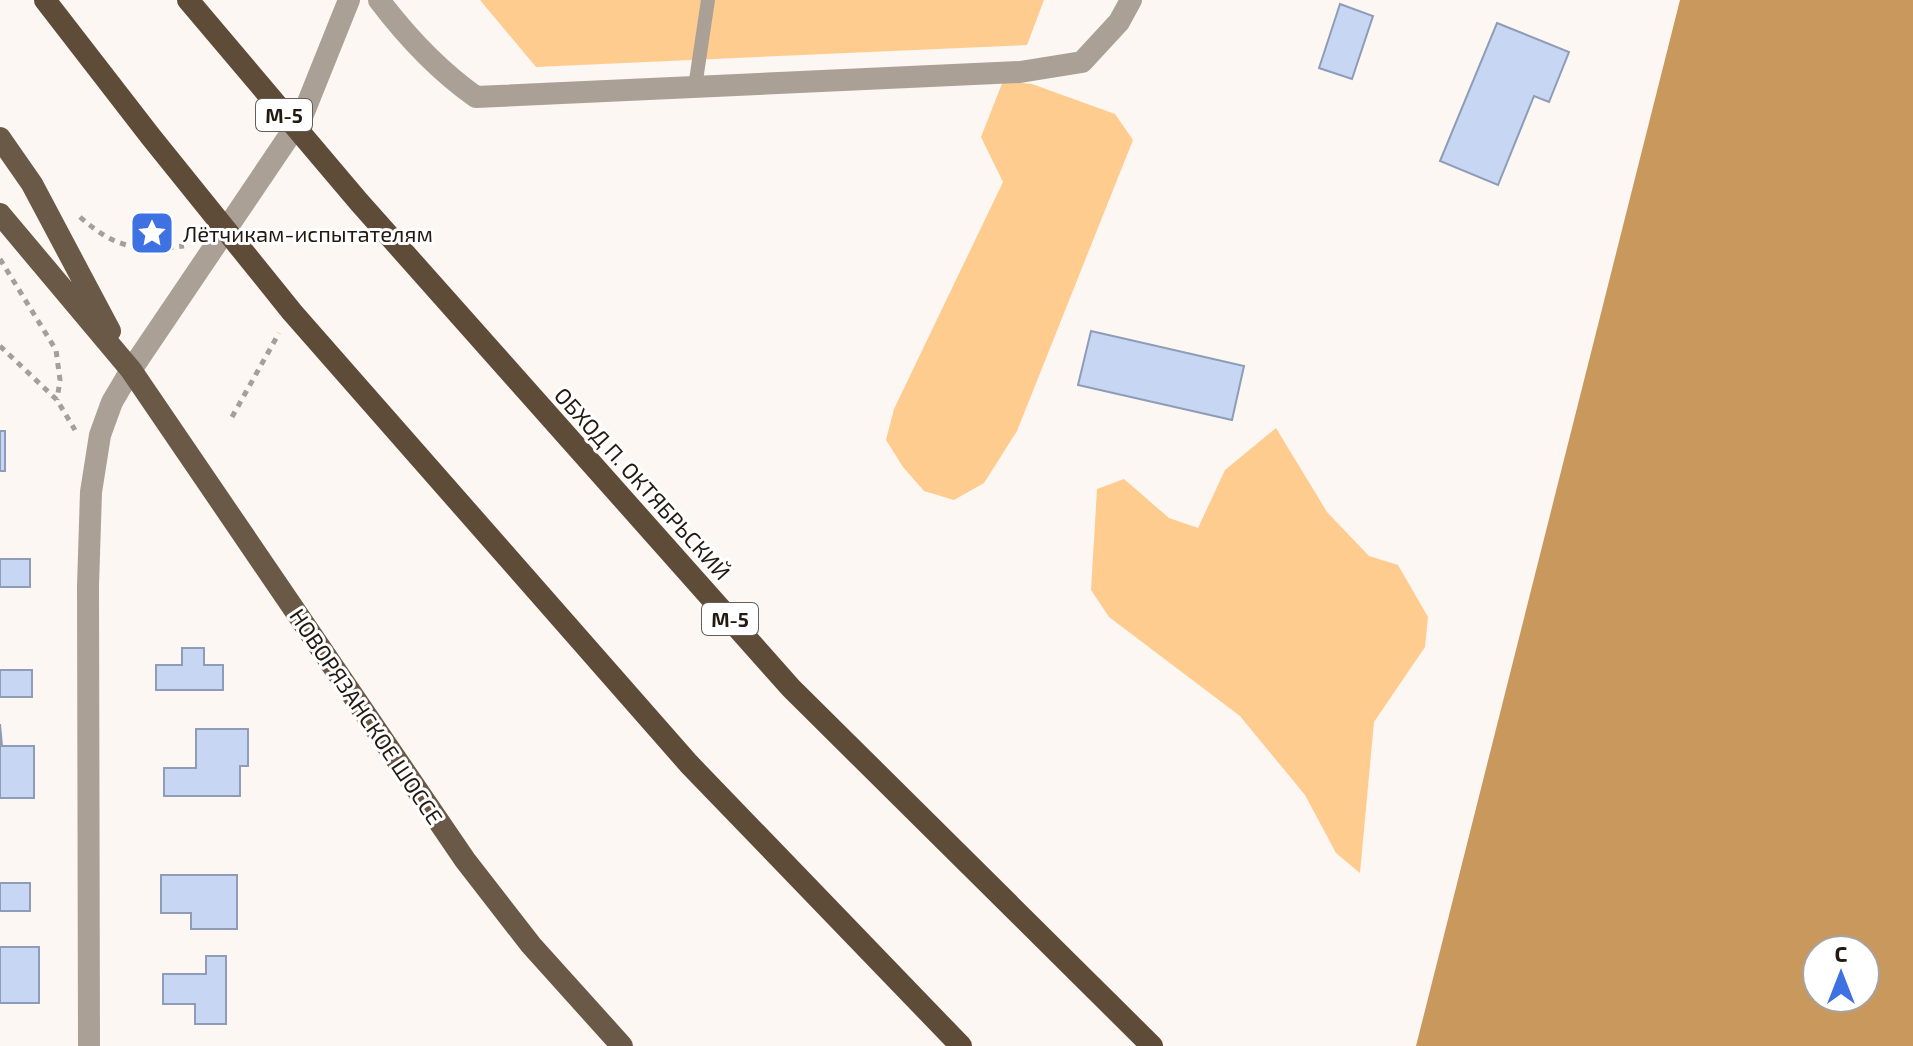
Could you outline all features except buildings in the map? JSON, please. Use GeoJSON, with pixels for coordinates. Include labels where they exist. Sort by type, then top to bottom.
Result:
{"type":"FeatureCollection","features":[{"type":"Feature","properties":{"kind":"highway"},"geometry":{"type":"LineString","coordinates":[[45,0],[292,312],[689,764],[961,1046]]}},
{"type":"Feature","properties":{"kind":"highway","name":"ОБХОД П. ОКТЯБРЬСКИЙ"},"geometry":{"type":"LineString","coordinates":[[188,0],[359,202],[791,688],[1152,1046]]}},
{"type":"Feature","properties":{"kind":"main road"},"geometry":{"type":"LineString","coordinates":[[0,138],[32,184],[131,370]]}},
{"type":"Feature","properties":{"kind":"main road"},"geometry":{"type":"LineString","coordinates":[[0,214],[131,370]]}},
{"type":"Feature","properties":{"kind":"main road","name":"НОВОРЯЗАНСКОЕ ШОССЕ"},"geometry":{"type":"LineString","coordinates":[[131,370],[465,860],[531,945],[622,1046]]}},
{"type":"Feature","properties":{"kind":"street"},"geometry":{"type":"LineString","coordinates":[[89,1046],[88,586],[91,492],[100,435],[112,402],[131,370],[310,103],[349,0]]}},
{"type":"Feature","properties":{"kind":"street"},"geometry":{"type":"LineString","coordinates":[[379,0],[402,31],[450,78],[476,97],[1020,72],[1082,62],[1119,22],[1131,0]]}},
{"type":"Feature","properties":{"kind":"lane"},"geometry":{"type":"LineString","coordinates":[[695,87],[708,0]]}},
{"type":"Feature","properties":{"kind":"path"},"geometry":{"type":"LineString","coordinates":[[78,215],[100,235],[128,246],[156,250],[220,239]]}},
{"type":"Feature","properties":{"kind":"path"},"geometry":{"type":"LineString","coordinates":[[0,259],[56,350],[60,380],[57,400]]}},
{"type":"Feature","properties":{"kind":"path"},"geometry":{"type":"LineString","coordinates":[[232,417],[292,312]]}},
{"type":"Feature","properties":{"kind":"path"},"geometry":{"type":"LineString","coordinates":[[0,346],[57,400],[94,462]]}},
{"type":"Feature","properties":{"kind":"shaded area"},"geometry":{"type":"Polygon","coordinates":[[[480,0],[1044,0],[1027,45],[536,67],[480,0]]]}},
{"type":"Feature","properties":{"kind":"shaded area"},"geometry":{"type":"Polygon","coordinates":[[[1680,0],[1913,0],[1913,1046],[1416,1046],[1680,0]]]}},
{"type":"Feature","properties":{"kind":"shaded area"},"geometry":{"type":"Polygon","coordinates":[[[1003,81],[1032,84],[1115,114],[1133,140],[1017,431],[984,483],[954,500],[924,491],[903,467],[886,440],[894,409],[1003,182],[981,137],[1003,81]]]}},
{"type":"Feature","properties":{"kind":"shaded area"},"geometry":{"type":"Polygon","coordinates":[[[1276,428],[1327,512],[1369,556],[1398,565],[1428,617],[1425,647],[1374,722],[1360,873],[1336,853],[1305,795],[1240,716],[1109,617],[1091,590],[1097,489],[1124,479],[1169,518],[1198,528],[1225,470],[1276,428]]]}},
{"type":"Feature","properties":{"kind":"place","name":"Лётчикам-испытателям"},"geometry":{"type":"Point","coordinates":[152,233]}}]}
